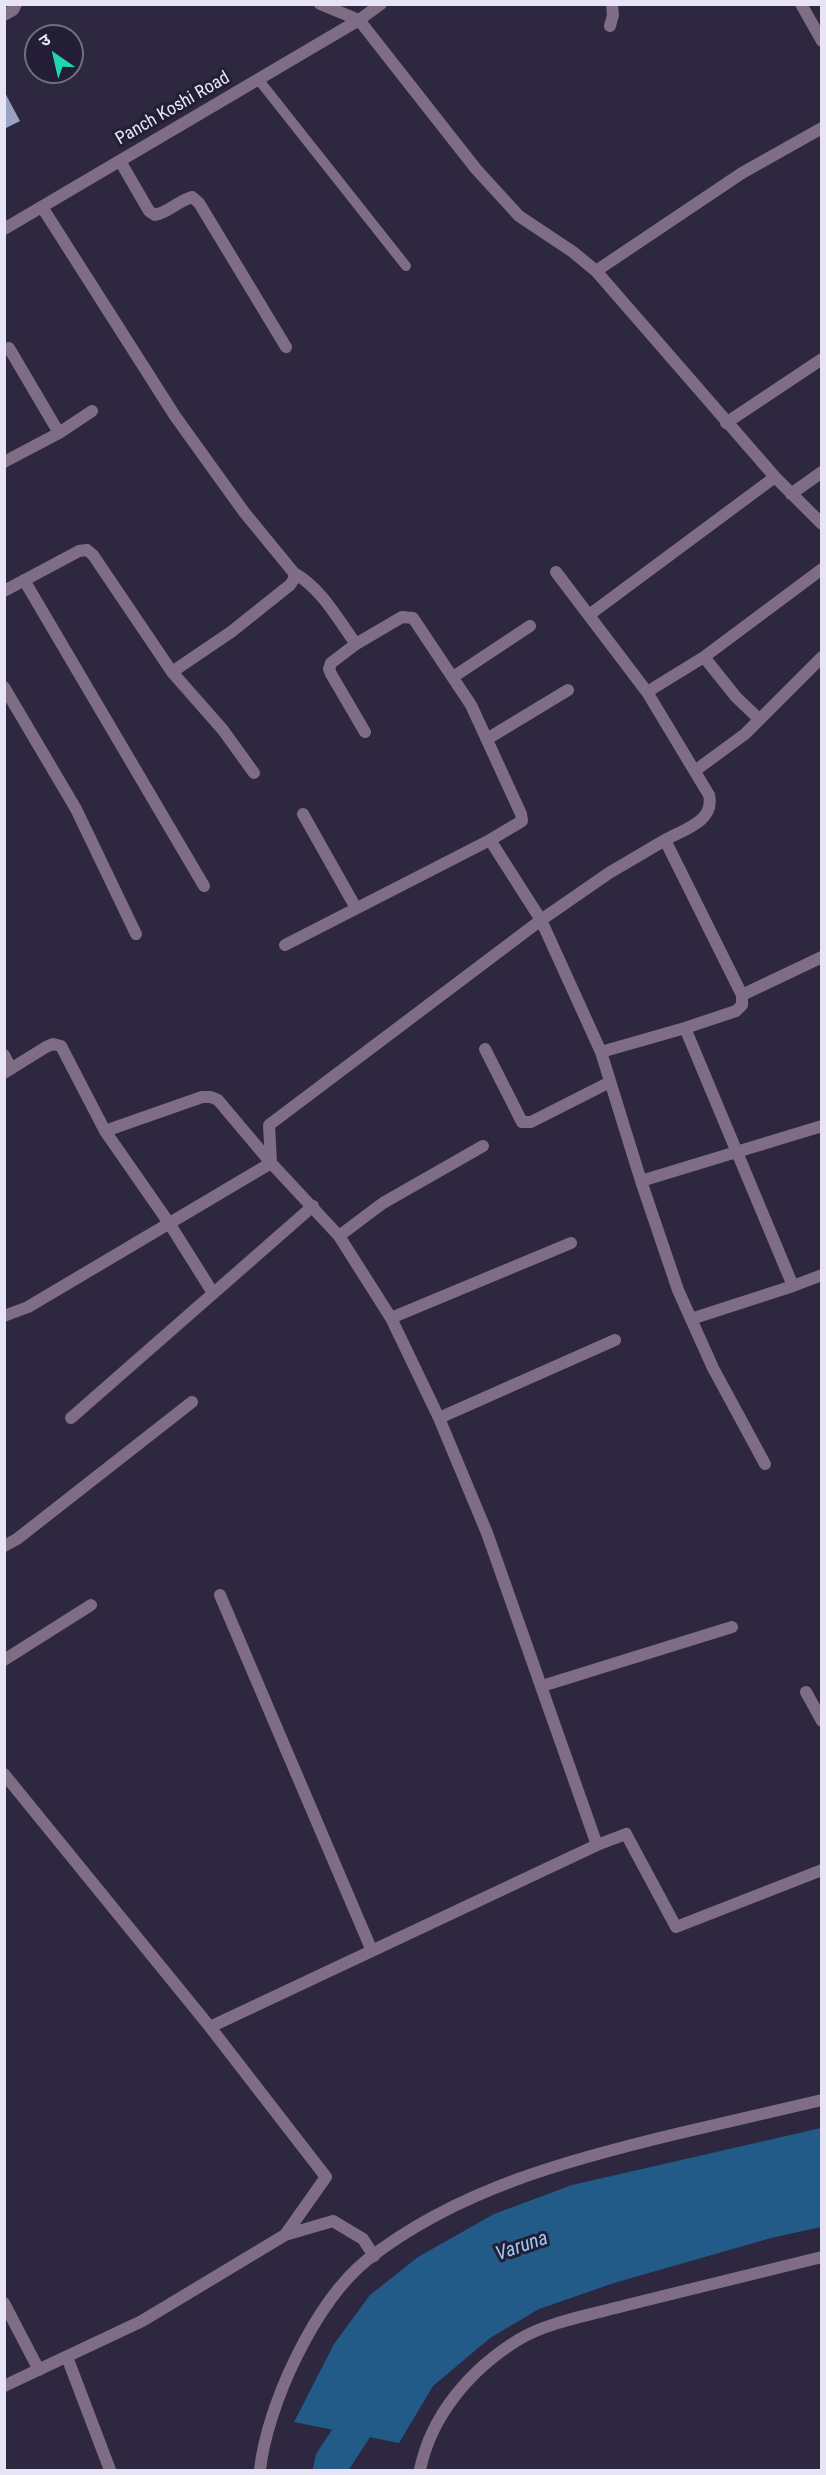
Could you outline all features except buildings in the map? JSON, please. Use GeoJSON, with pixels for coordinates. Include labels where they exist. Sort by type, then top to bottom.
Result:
{"type":"FeatureCollection","features":[{"type":"Feature","properties":{"kind":"street"},"geometry":{"type":"LineString","coordinates":[[4,15],[16,4]]}},
{"type":"Feature","properties":{"kind":"street"},"geometry":{"type":"LineString","coordinates":[[320,4],[359,20],[476,169],[519,216],[573,252],[596,271],[774,477],[822,524]]}},
{"type":"Feature","properties":{"kind":"street","name":"Panch Koshi Road"},"geometry":{"type":"LineString","coordinates":[[4,230],[359,20],[381,4]]}},
{"type":"Feature","properties":{"kind":"street"},"geometry":{"type":"LineString","coordinates":[[610,26],[613,15],[612,4]]}},
{"type":"Feature","properties":{"kind":"street"},"geometry":{"type":"LineString","coordinates":[[801,4],[822,41]]}},
{"type":"Feature","properties":{"kind":"street"},"geometry":{"type":"LineString","coordinates":[[596,271],[742,173],[822,128]]}},
{"type":"Feature","properties":{"kind":"street"},"geometry":{"type":"LineString","coordinates":[[120,161],[149,211],[155,215],[192,197],[199,203],[286,347]]}},
{"type":"Feature","properties":{"kind":"street"},"geometry":{"type":"LineString","coordinates":[[42,207],[175,416],[244,512],[294,573],[312,584],[320,593],[356,644]]}},
{"type":"Feature","properties":{"kind":"street"},"geometry":{"type":"LineString","coordinates":[[9,348],[59,433]]}},
{"type":"Feature","properties":{"kind":"street"},"geometry":{"type":"LineString","coordinates":[[726,423],[822,359]]}},
{"type":"Feature","properties":{"kind":"street"},"geometry":{"type":"LineString","coordinates":[[4,462],[59,433],[92,411]]}},
{"type":"Feature","properties":{"kind":"street"},"geometry":{"type":"LineString","coordinates":[[791,494],[822,472]]}},
{"type":"Feature","properties":{"kind":"street"},"geometry":{"type":"LineString","coordinates":[[589,615],[774,477]]}},
{"type":"Feature","properties":{"kind":"street"},"geometry":{"type":"LineString","coordinates":[[4,591],[79,551],[87,550],[93,555],[171,672],[223,730],[254,773]]}},
{"type":"Feature","properties":{"kind":"street"},"geometry":{"type":"LineString","coordinates":[[647,692],[704,657],[822,569]]}},
{"type":"Feature","properties":{"kind":"street"},"geometry":{"type":"LineString","coordinates":[[271,1163],[269,1125],[541,920],[609,873],[709,813],[711,805],[709,795],[647,692],[556,572]]}},
{"type":"Feature","properties":{"kind":"street"},"geometry":{"type":"LineString","coordinates":[[171,672],[231,632],[290,585],[294,579],[294,573]]}},
{"type":"Feature","properties":{"kind":"street"},"geometry":{"type":"LineString","coordinates":[[24,580],[204,886]]}},
{"type":"Feature","properties":{"kind":"street"},"geometry":{"type":"LineString","coordinates":[[285,945],[490,840],[522,821],[523,818],[471,705],[413,618],[402,617],[356,644],[331,663],[329,669],[364,732]]}},
{"type":"Feature","properties":{"kind":"street"},"geometry":{"type":"LineString","coordinates":[[453,677],[530,626]]}},
{"type":"Feature","properties":{"kind":"street"},"geometry":{"type":"LineString","coordinates":[[704,657],[736,697],[759,719]]}},
{"type":"Feature","properties":{"kind":"street"},"geometry":{"type":"LineString","coordinates":[[696,770],[745,734],[822,657]]}},
{"type":"Feature","properties":{"kind":"street"},"geometry":{"type":"LineString","coordinates":[[4,687],[76,809],[136,934]]}},
{"type":"Feature","properties":{"kind":"street"},"geometry":{"type":"LineString","coordinates":[[487,739],[568,690]]}},
{"type":"Feature","properties":{"kind":"street"},"geometry":{"type":"LineString","coordinates":[[303,814],[356,908]]}},
{"type":"Feature","properties":{"kind":"street"},"geometry":{"type":"LineString","coordinates":[[490,840],[541,920],[601,1052],[678,1290],[713,1368],[765,1464]]}},
{"type":"Feature","properties":{"kind":"street"},"geometry":{"type":"LineString","coordinates":[[601,1052],[736,1011],[742,1005],[742,995],[666,840]]}},
{"type":"Feature","properties":{"kind":"street"},"geometry":{"type":"LineString","coordinates":[[742,995],[822,957]]}},
{"type":"Feature","properties":{"kind":"street"},"geometry":{"type":"LineString","coordinates":[[685,1028],[793,1286]]}},
{"type":"Feature","properties":{"kind":"street"},"geometry":{"type":"LineString","coordinates":[[4,1055],[8,1071],[46,1047],[53,1044],[61,1046],[105,1131],[169,1223],[213,1293]]}},
{"type":"Feature","properties":{"kind":"street"},"geometry":{"type":"LineString","coordinates":[[485,1049],[522,1122],[531,1122],[610,1082]]}},
{"type":"Feature","properties":{"kind":"street"},"geometry":{"type":"LineString","coordinates":[[105,1131],[202,1097],[211,1097],[225,1107],[271,1163],[339,1236],[391,1318],[439,1418],[488,1533],[597,1845]]}},
{"type":"Feature","properties":{"kind":"street"},"geometry":{"type":"LineString","coordinates":[[641,1181],[822,1126]]}},
{"type":"Feature","properties":{"kind":"street"},"geometry":{"type":"LineString","coordinates":[[339,1236],[383,1203],[483,1146]]}},
{"type":"Feature","properties":{"kind":"street"},"geometry":{"type":"LineString","coordinates":[[4,1316],[28,1307],[271,1163]]}},
{"type":"Feature","properties":{"kind":"street"},"geometry":{"type":"LineString","coordinates":[[71,1418],[313,1206]]}},
{"type":"Feature","properties":{"kind":"street"},"geometry":{"type":"LineString","coordinates":[[391,1318],[571,1244]]}},
{"type":"Feature","properties":{"kind":"street"},"geometry":{"type":"LineString","coordinates":[[691,1319],[822,1275]]}},
{"type":"Feature","properties":{"kind":"street"},"geometry":{"type":"LineString","coordinates":[[439,1418],[615,1340]]}},
{"type":"Feature","properties":{"kind":"street"},"geometry":{"type":"LineString","coordinates":[[4,1546],[17,1539],[192,1402]]}},
{"type":"Feature","properties":{"kind":"street"},"geometry":{"type":"LineString","coordinates":[[220,1595],[372,1950]]}},
{"type":"Feature","properties":{"kind":"street"},"geometry":{"type":"LineString","coordinates":[[4,1660],[91,1605]]}},
{"type":"Feature","properties":{"kind":"street"},"geometry":{"type":"LineString","coordinates":[[542,1686],[732,1626]]}},
{"type":"Feature","properties":{"kind":"street"},"geometry":{"type":"LineString","coordinates":[[806,1692],[822,1721]]}},
{"type":"Feature","properties":{"kind":"street"},"geometry":{"type":"LineString","coordinates":[[4,1774],[210,2027],[326,2177],[285,2235]]}},
{"type":"Feature","properties":{"kind":"street"},"geometry":{"type":"LineString","coordinates":[[210,2027],[597,1845],[626,1834],[676,1927],[822,1870]]}},
{"type":"Feature","properties":{"kind":"street"},"geometry":{"type":"LineString","coordinates":[[260,2470],[262,2452],[279,2392],[303,2343],[336,2293],[367,2260],[400,2236],[462,2202],[515,2179],[596,2154],[822,2100]]}},
{"type":"Feature","properties":{"kind":"street"},"geometry":{"type":"LineString","coordinates":[[4,2386],[142,2321],[285,2235],[333,2221],[363,2239],[374,2256]]}},
{"type":"Feature","properties":{"kind":"street"},"geometry":{"type":"LineString","coordinates":[[420,2470],[424,2449],[442,2411],[477,2371],[519,2339],[566,2321],[822,2257]]}},
{"type":"Feature","properties":{"kind":"street"},"geometry":{"type":"LineString","coordinates":[[4,2303],[39,2370]]}},
{"type":"Feature","properties":{"kind":"street"},"geometry":{"type":"LineString","coordinates":[[67,2356],[110,2470]]}},
{"type":"Feature","properties":{"kind":"lane"},"geometry":{"type":"LineString","coordinates":[[258,79],[406,266]]}},
{"type":"Feature","properties":{"kind":"water"},"geometry":{"type":"Polygon","coordinates":[[[821,2128],[821,2227],[771,2238],[614,2283],[539,2309],[490,2338],[433,2386],[399,2443],[294,2422],[334,2344],[370,2295],[418,2257],[494,2214],[572,2185],[821,2128]]]}},
{"type":"Feature","properties":{"kind":"waterway","name":"Varuna"},"geometry":{"type":"LineString","coordinates":[[331,2470],[333,2461],[378,2392]]}}]}
